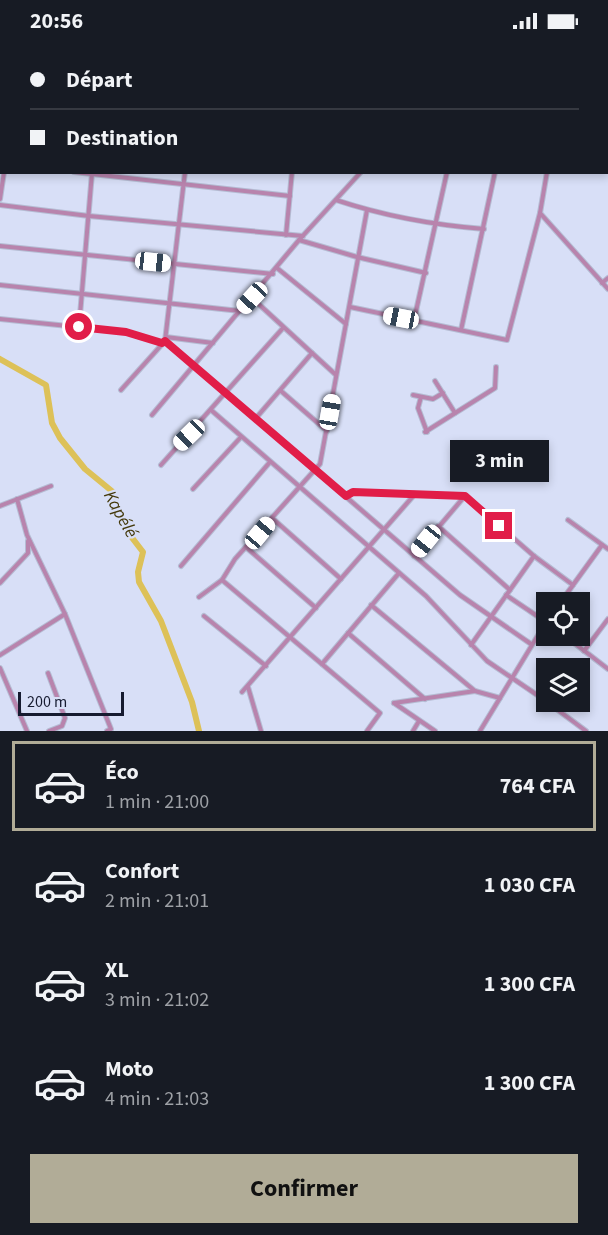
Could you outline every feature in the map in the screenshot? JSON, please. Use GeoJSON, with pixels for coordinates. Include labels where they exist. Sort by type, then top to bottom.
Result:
{"type":"FeatureCollection","features":[{"type":"Feature","properties":{"kind":"street"},"geometry":{"type":"LineString","coordinates":[[0,199],[4,174]]}},
{"type":"Feature","properties":{"kind":"street"},"geometry":{"type":"LineString","coordinates":[[79,327],[92,174]]}},
{"type":"Feature","properties":{"kind":"street"},"geometry":{"type":"LineString","coordinates":[[100,174],[290,196]]}},
{"type":"Feature","properties":{"kind":"street"},"geometry":{"type":"LineString","coordinates":[[121,390],[165,340],[172,305],[185,174]]}},
{"type":"Feature","properties":{"kind":"street"},"geometry":{"type":"LineString","coordinates":[[286,235],[292,174]]}},
{"type":"Feature","properties":{"kind":"street"},"geometry":{"type":"LineString","coordinates":[[152,415],[273,274],[299,240],[359,174]]}},
{"type":"Feature","properties":{"kind":"street"},"geometry":{"type":"LineString","coordinates":[[414,320],[447,174]]}},
{"type":"Feature","properties":{"kind":"street"},"geometry":{"type":"LineString","coordinates":[[461,330],[495,174]]}},
{"type":"Feature","properties":{"kind":"street"},"geometry":{"type":"LineString","coordinates":[[350,307],[508,339],[540,213],[547,174]]}},
{"type":"Feature","properties":{"kind":"street"},"geometry":{"type":"LineString","coordinates":[[336,200],[367,210],[436,224],[484,229]]}},
{"type":"Feature","properties":{"kind":"street"},"geometry":{"type":"LineString","coordinates":[[0,205],[89,216],[303,236]]}},
{"type":"Feature","properties":{"kind":"street"},"geometry":{"type":"LineString","coordinates":[[199,597],[222,580],[235,559],[320,464],[367,210]]}},
{"type":"Feature","properties":{"kind":"street"},"geometry":{"type":"LineString","coordinates":[[540,213],[608,289]]}},
{"type":"Feature","properties":{"kind":"street"},"geometry":{"type":"LineString","coordinates":[[299,240],[357,257],[426,273]]}},
{"type":"Feature","properties":{"kind":"street"},"geometry":{"type":"LineString","coordinates":[[0,246],[273,274]]}},
{"type":"Feature","properties":{"kind":"street"},"geometry":{"type":"LineString","coordinates":[[277,268],[346,324]]}},
{"type":"Feature","properties":{"kind":"street"},"geometry":{"type":"LineString","coordinates":[[602,283],[608,278]]}},
{"type":"Feature","properties":{"kind":"street"},"geometry":{"type":"LineString","coordinates":[[0,285],[240,311]]}},
{"type":"Feature","properties":{"kind":"street"},"geometry":{"type":"LineString","coordinates":[[252,298],[336,375]]}},
{"type":"Feature","properties":{"kind":"street"},"geometry":{"type":"LineString","coordinates":[[0,319],[126,332],[165,340],[213,343]]}},
{"type":"Feature","properties":{"kind":"street"},"geometry":{"type":"LineString","coordinates":[[161,465],[283,328]]}},
{"type":"Feature","properties":{"kind":"street"},"geometry":{"type":"LineString","coordinates":[[165,340],[414,556],[491,617],[531,644]]}},
{"type":"Feature","properties":{"kind":"street"},"geometry":{"type":"LineString","coordinates":[[256,418],[312,353]]}},
{"type":"Feature","properties":{"kind":"street"},"geometry":{"type":"LineString","coordinates":[[422,397],[418,408],[426,432],[495,388],[496,368]]}},
{"type":"Feature","properties":{"kind":"street"},"geometry":{"type":"LineString","coordinates":[[435,381],[455,413]]}},
{"type":"Feature","properties":{"kind":"street"},"geometry":{"type":"LineString","coordinates":[[281,391],[327,431]]}},
{"type":"Feature","properties":{"kind":"street"},"geometry":{"type":"LineString","coordinates":[[414,395],[433,399],[443,393]]}},
{"type":"Feature","properties":{"kind":"street"},"geometry":{"type":"LineString","coordinates":[[211,410],[426,596],[487,661],[536,695]]}},
{"type":"Feature","properties":{"kind":"street"},"geometry":{"type":"LineString","coordinates":[[193,489],[241,437]]}},
{"type":"Feature","properties":{"kind":"street"},"geometry":{"type":"LineString","coordinates":[[181,566],[270,462]]}},
{"type":"Feature","properties":{"kind":"street"},"geometry":{"type":"LineString","coordinates":[[0,506],[51,486]]}},
{"type":"Feature","properties":{"kind":"street"},"geometry":{"type":"LineString","coordinates":[[346,496],[353,492],[465,496],[534,556],[573,585]]}},
{"type":"Feature","properties":{"kind":"street"},"geometry":{"type":"LineString","coordinates":[[242,692],[415,494]]}},
{"type":"Feature","properties":{"kind":"street"},"geometry":{"type":"LineString","coordinates":[[414,556],[465,496]]}},
{"type":"Feature","properties":{"kind":"street"},"geometry":{"type":"LineString","coordinates":[[17,499],[27,536],[65,614],[111,729],[107,731]]}},
{"type":"Feature","properties":{"kind":"street"},"geometry":{"type":"LineString","coordinates":[[272,518],[341,579]]}},
{"type":"Feature","properties":{"kind":"street"},"geometry":{"type":"LineString","coordinates":[[568,520],[608,549]]}},
{"type":"Feature","properties":{"kind":"street"},"geometry":{"type":"LineString","coordinates":[[438,526],[510,590]]}},
{"type":"Feature","properties":{"kind":"street"},"geometry":{"type":"LineString","coordinates":[[0,584],[28,553],[27,536]]}},
{"type":"Feature","properties":{"kind":"street"},"geometry":{"type":"LineString","coordinates":[[568,592],[602,545]]}},
{"type":"Feature","properties":{"kind":"street"},"geometry":{"type":"LineString","coordinates":[[247,548],[316,608]]}},
{"type":"Feature","properties":{"kind":"street"},"geometry":{"type":"LineString","coordinates":[[471,645],[534,556]]}},
{"type":"Feature","properties":{"kind":"street"},"geometry":{"type":"LineString","coordinates":[[322,664],[399,573]]}},
{"type":"Feature","properties":{"kind":"street"},"geometry":{"type":"LineString","coordinates":[[222,580],[380,713],[367,731]]}},
{"type":"Feature","properties":{"kind":"street"},"geometry":{"type":"LineString","coordinates":[[506,595],[536,615]]}},
{"type":"Feature","properties":{"kind":"street"},"geometry":{"type":"LineString","coordinates":[[372,605],[475,691],[500,698]]}},
{"type":"Feature","properties":{"kind":"street"},"geometry":{"type":"LineString","coordinates":[[0,655],[65,614]]}},
{"type":"Feature","properties":{"kind":"street"},"geometry":{"type":"LineString","coordinates":[[204,616],[266,666]]}},
{"type":"Feature","properties":{"kind":"street"},"geometry":{"type":"LineString","coordinates":[[585,651],[608,619]]}},
{"type":"Feature","properties":{"kind":"street"},"geometry":{"type":"LineString","coordinates":[[348,633],[425,699]]}},
{"type":"Feature","properties":{"kind":"street"},"geometry":{"type":"LineString","coordinates":[[480,731],[530,651],[536,637]]}},
{"type":"Feature","properties":{"kind":"street"},"geometry":{"type":"LineString","coordinates":[[578,646],[608,669]]}},
{"type":"Feature","properties":{"kind":"street"},"geometry":{"type":"LineString","coordinates":[[0,668],[27,731]]}},
{"type":"Feature","properties":{"kind":"street"},"geometry":{"type":"LineString","coordinates":[[48,673],[65,718],[62,726],[49,731]]}},
{"type":"Feature","properties":{"kind":"street"},"geometry":{"type":"LineString","coordinates":[[248,686],[261,731]]}},
{"type":"Feature","properties":{"kind":"street"},"geometry":{"type":"LineString","coordinates":[[435,731],[394,704],[475,691]]}},
{"type":"Feature","properties":{"kind":"street"},"geometry":{"type":"LineString","coordinates":[[560,712],[586,731]]}},
{"type":"Feature","properties":{"kind":"street"},"geometry":{"type":"LineString","coordinates":[[413,731],[419,721]]}},
{"type":"Feature","properties":{"kind":"waterway","name":"Kapélé"},"geometry":{"type":"LineString","coordinates":[[0,359],[46,385],[52,423],[60,438],[85,469],[113,492],[123,526],[143,552],[138,572],[139,582],[161,621],[192,702],[199,731]]}},
{"type":"Feature","properties":{"kind":"route"},"geometry":{"type":"LineString","coordinates":[[79,327],[126,332],[162,343],[165,341],[195,364],[346,496],[353,492],[465,496],[499,526]]}}]}
